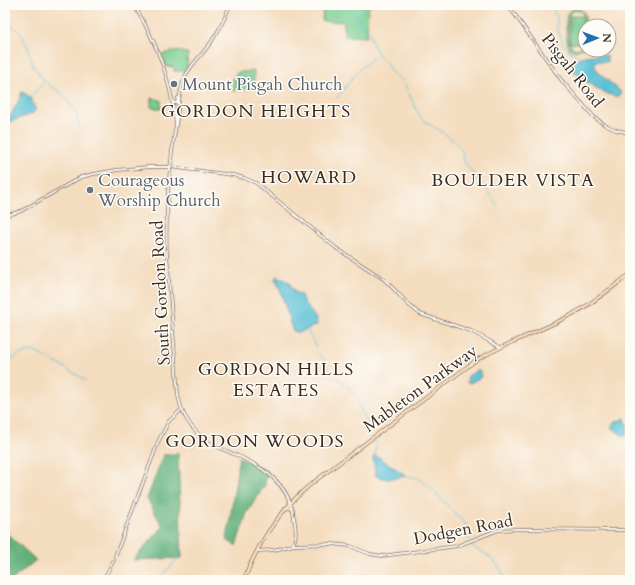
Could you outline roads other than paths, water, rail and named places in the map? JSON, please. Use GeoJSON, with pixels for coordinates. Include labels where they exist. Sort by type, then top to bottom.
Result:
{"type":"FeatureCollection","features":[{"type":"Feature","properties":{"kind":"main road","name":"Mableton Parkway"},"geometry":{"type":"LineString","coordinates":[[244,580],[256,551],[268,530],[290,502],[325,472],[480,357],[577,312],[630,274]]}},
{"type":"Feature","properties":{"kind":"main road"},"geometry":{"type":"LineString","coordinates":[[285,508],[290,508],[293,510]]}},
{"type":"Feature","properties":{"kind":"street"},"geometry":{"type":"LineString","coordinates":[[134,5],[159,51],[167,74],[176,125]]}},
{"type":"Feature","properties":{"kind":"street","name":"South Gordon Road"},"geometry":{"type":"LineString","coordinates":[[230,5],[210,43],[188,70],[183,80],[179,97],[170,167],[166,238],[177,390],[181,410],[192,428],[203,438],[255,464],[271,475],[290,502],[293,510],[296,538],[293,545]]}},
{"type":"Feature","properties":{"kind":"street","name":"Pisgah Road"},"geometry":{"type":"LineString","coordinates":[[508,5],[562,81],[599,122],[616,130],[630,133]]}},
{"type":"Feature","properties":{"kind":"street"},"geometry":{"type":"LineString","coordinates":[[172,101],[176,103],[179,97]]}},
{"type":"Feature","properties":{"kind":"street"},"geometry":{"type":"LineString","coordinates":[[172,101],[173,104],[178,106]]}},
{"type":"Feature","properties":{"kind":"street"},"geometry":{"type":"LineString","coordinates":[[5,216],[21,211],[69,183],[87,175],[136,168],[170,167],[233,175],[256,183],[336,248],[386,280],[410,306],[420,314],[471,331],[500,347]]}},
{"type":"Feature","properties":{"kind":"street"},"geometry":{"type":"LineString","coordinates":[[103,580],[113,562],[160,438],[169,421],[181,410]]}},
{"type":"Feature","properties":{"kind":"street","name":"Dodgen Road"},"geometry":{"type":"LineString","coordinates":[[256,551],[274,550],[293,545],[340,545],[353,547],[374,555],[382,556],[457,546],[498,530],[630,530]]}},
{"type":"Feature","properties":{"kind":"water"},"geometry":{"type":"Polygon","coordinates":[[[580,58],[607,58],[607,62],[598,61],[594,65],[599,73],[620,91],[620,94],[617,97],[605,93],[580,76],[570,68],[576,60],[580,58]]]}},
{"type":"Feature","properties":{"kind":"water"},"geometry":{"type":"Polygon","coordinates":[[[22,92],[30,97],[35,111],[32,114],[9,122],[8,120],[22,92]]]}},
{"type":"Feature","properties":{"kind":"water"},"geometry":{"type":"Polygon","coordinates":[[[277,276],[289,282],[295,292],[301,295],[304,303],[315,317],[317,325],[298,333],[293,331],[281,291],[275,279],[277,276]]]}},
{"type":"Feature","properties":{"kind":"water"},"geometry":{"type":"Polygon","coordinates":[[[478,370],[480,371],[481,377],[467,383],[468,376],[478,370]]]}},
{"type":"Feature","properties":{"kind":"water"},"geometry":{"type":"Polygon","coordinates":[[[625,418],[628,430],[625,437],[611,427],[614,423],[625,418]]]}},
{"type":"Feature","properties":{"kind":"water"},"geometry":{"type":"Polygon","coordinates":[[[375,455],[407,476],[387,479],[376,476],[373,458],[375,455]]]}},
{"type":"Feature","properties":{"kind":"waterway"},"geometry":{"type":"LineString","coordinates":[[352,5],[360,23],[370,32],[372,42],[378,54],[386,62],[390,71],[403,81]]}},
{"type":"Feature","properties":{"kind":"waterway"},"geometry":{"type":"LineString","coordinates":[[551,5],[557,18],[557,27],[563,43],[577,56]]}},
{"type":"Feature","properties":{"kind":"waterway"},"geometry":{"type":"LineString","coordinates":[[5,22],[12,25],[22,35],[28,48],[33,66],[45,82],[61,92],[68,100],[76,112],[80,129]]}},
{"type":"Feature","properties":{"kind":"waterway"},"geometry":{"type":"LineString","coordinates":[[337,98],[358,71],[377,54]]}},
{"type":"Feature","properties":{"kind":"waterway"},"geometry":{"type":"LineString","coordinates":[[30,98],[44,82]]}},
{"type":"Feature","properties":{"kind":"waterway"},"geometry":{"type":"LineString","coordinates":[[405,85],[422,119],[448,136],[460,147]]}},
{"type":"Feature","properties":{"kind":"waterway"},"geometry":{"type":"LineString","coordinates":[[461,149],[465,163],[492,197]]}},
{"type":"Feature","properties":{"kind":"waterway"},"geometry":{"type":"LineString","coordinates":[[494,200],[498,208]]}},
{"type":"Feature","properties":{"kind":"waterway"},"geometry":{"type":"LineString","coordinates":[[307,330],[316,347]]}},
{"type":"Feature","properties":{"kind":"waterway"},"geometry":{"type":"LineString","coordinates":[[5,363],[20,354],[33,351],[85,380]]}},
{"type":"Feature","properties":{"kind":"waterway"},"geometry":{"type":"LineString","coordinates":[[319,353],[331,373]]}},
{"type":"Feature","properties":{"kind":"waterway"},"geometry":{"type":"LineString","coordinates":[[337,378],[348,387],[357,398],[363,416],[373,431]]}},
{"type":"Feature","properties":{"kind":"waterway"},"geometry":{"type":"LineString","coordinates":[[375,439],[376,444]]}},
{"type":"Feature","properties":{"kind":"waterway"},"geometry":{"type":"LineString","coordinates":[[375,455],[376,447]]}},
{"type":"Feature","properties":{"kind":"waterway"},"geometry":{"type":"LineString","coordinates":[[407,476],[418,478],[434,490]]}},
{"type":"Feature","properties":{"kind":"waterway"},"geometry":{"type":"LineString","coordinates":[[435,492],[467,526],[469,539]]}},
{"type":"Feature","properties":{"kind":"waterway"},"geometry":{"type":"LineString","coordinates":[[469,543],[474,548],[491,558],[500,569],[506,580]]}},
{"type":"Feature","properties":{"kind":"waterway"},"geometry":{"type":"LineString","coordinates":[[157,580],[170,568],[175,561],[178,552]]}},
{"type":"Feature","properties":{"kind":"place","name":"Mount Pisgah Church"},"geometry":{"type":"Point","coordinates":[174,84]}},
{"type":"Feature","properties":{"kind":"place","name":"Courageous Worship Church"},"geometry":{"type":"Point","coordinates":[90,190]}},
{"type":"Feature","properties":{"kind":"district","name":"GORDON HEIGHTS"},"geometry":{"type":"Point","coordinates":[256,111]}},
{"type":"Feature","properties":{"kind":"district","name":"HOWARD"},"geometry":{"type":"Point","coordinates":[309,177]}},
{"type":"Feature","properties":{"kind":"district","name":"BOULDER VISTA"},"geometry":{"type":"Point","coordinates":[513,180]}},
{"type":"Feature","properties":{"kind":"district","name":"GORDON HILLS ESTATES"},"geometry":{"type":"Point","coordinates":[276,379]}},
{"type":"Feature","properties":{"kind":"district","name":"GORDON WOODS"},"geometry":{"type":"Point","coordinates":[255,441]}}]}
